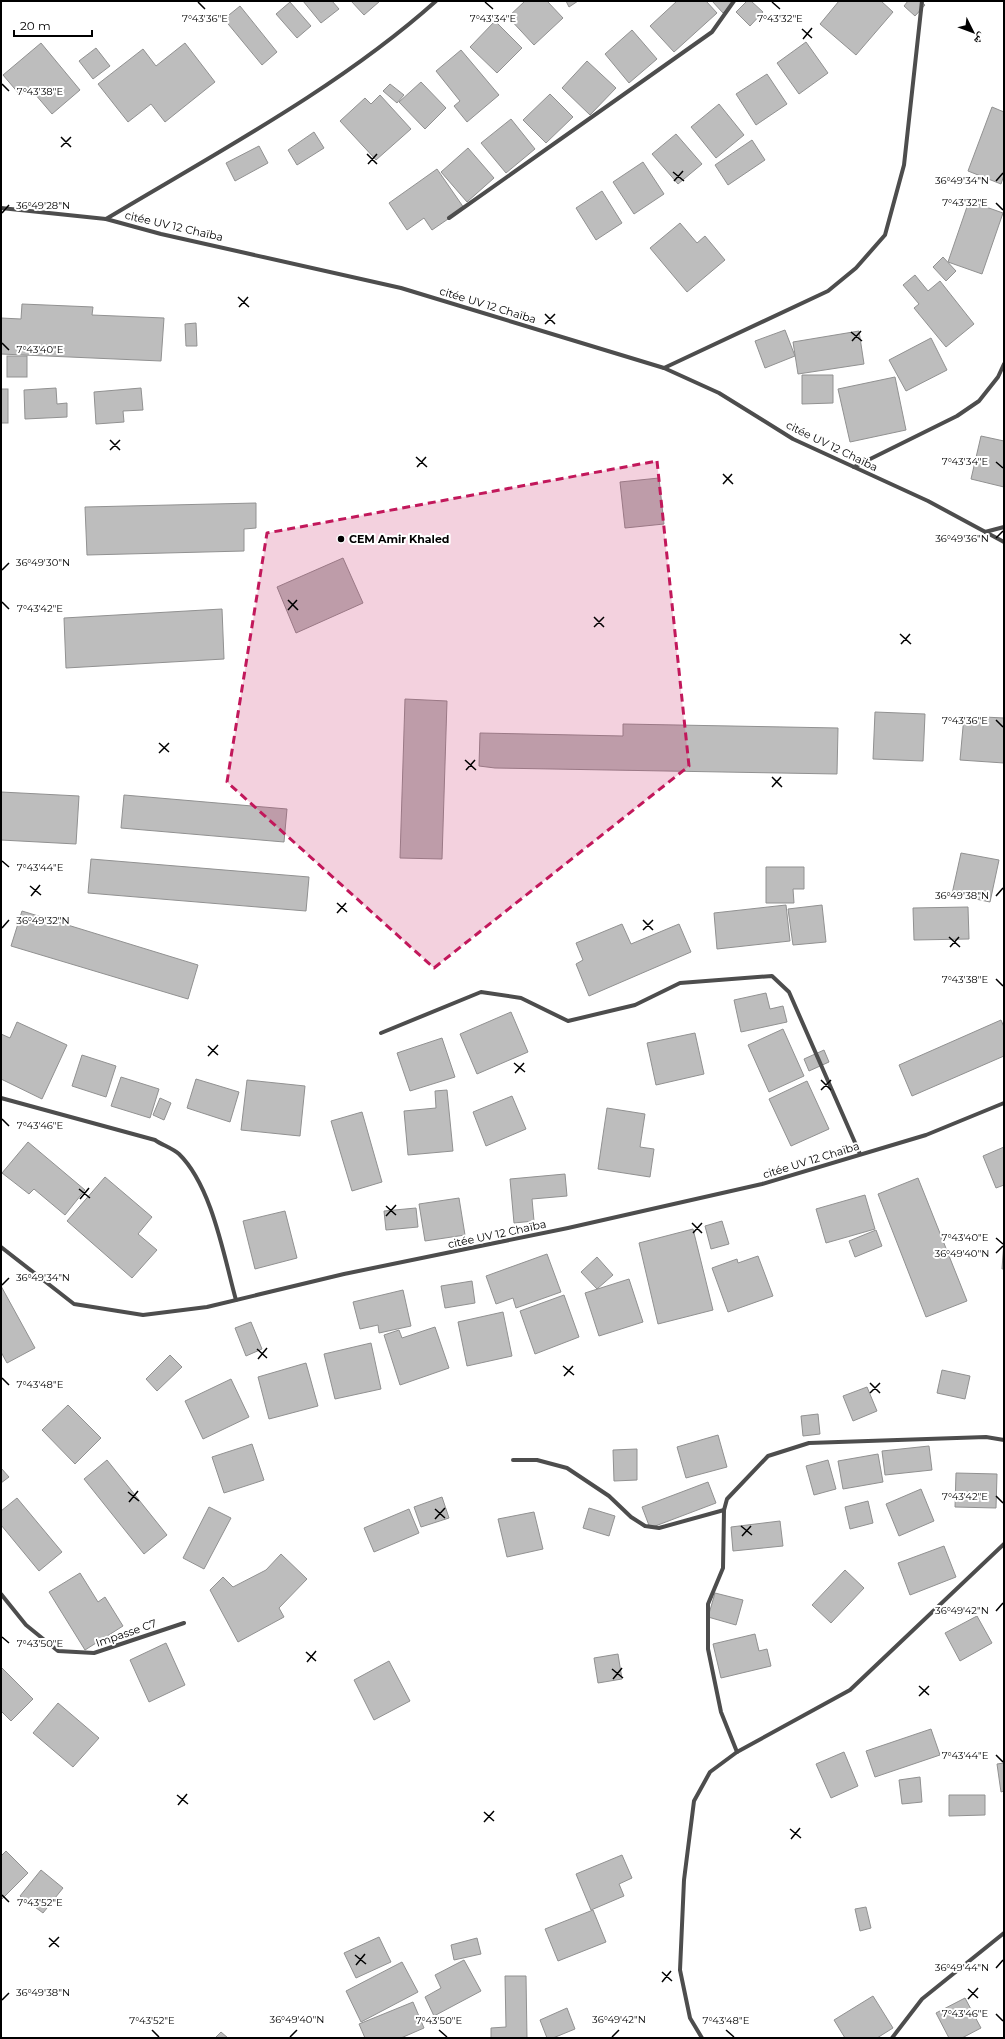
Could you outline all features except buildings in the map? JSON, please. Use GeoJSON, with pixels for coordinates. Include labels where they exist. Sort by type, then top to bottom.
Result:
{"type":"FeatureCollection","features":[{"type":"Feature","properties":{"kind":"street"},"geometry":{"type":"LineString","coordinates":[[106,219],[326,85],[412,22],[436,1]]}},
{"type":"Feature","properties":{"kind":"street"},"geometry":{"type":"LineString","coordinates":[[449,218],[712,32],[734,1]]}},
{"type":"Feature","properties":{"kind":"street"},"geometry":{"type":"LineString","coordinates":[[664,368],[828,291],[856,268],[885,235],[904,165],[922,1]]}},
{"type":"Feature","properties":{"kind":"street","name":"citée UV 12 Chaïba"},"geometry":{"type":"LineString","coordinates":[[1,208],[106,219],[161,234],[401,288],[664,368],[719,393],[793,439],[928,501],[1004,542]]}},
{"type":"Feature","properties":{"kind":"street"},"geometry":{"type":"LineString","coordinates":[[854,467],[957,416],[979,401],[998,377],[1004,364]]}},
{"type":"Feature","properties":{"kind":"street"},"geometry":{"type":"LineString","coordinates":[[985,532],[1004,527]]}},
{"type":"Feature","properties":{"kind":"street"},"geometry":{"type":"LineString","coordinates":[[381,1032],[481,992],[521,998],[568,1021],[635,1005],[680,983],[772,976],[789,992],[860,1154]]}},
{"type":"Feature","properties":{"kind":"street"},"geometry":{"type":"LineString","coordinates":[[1,1098],[155,1140],[178,1154],[193,1171],[208,1201],[236,1300]]}},
{"type":"Feature","properties":{"kind":"street","name":"citée UV 12 Chaïba"},"geometry":{"type":"LineString","coordinates":[[1,1247],[74,1304],[143,1315],[207,1308],[344,1274],[568,1228],[762,1184],[926,1135],[1004,1104]]}},
{"type":"Feature","properties":{"kind":"street"},"geometry":{"type":"LineString","coordinates":[[737,1752],[721,1712],[708,1649],[708,1604],[723,1568],[724,1510],[726,1500],[768,1456],[809,1443],[986,1437],[1004,1440]]}},
{"type":"Feature","properties":{"kind":"street"},"geometry":{"type":"LineString","coordinates":[[513,1460],[537,1460],[567,1468],[609,1496],[631,1517],[645,1526],[659,1528],[724,1510]]}},
{"type":"Feature","properties":{"kind":"street"},"geometry":{"type":"LineString","coordinates":[[702,2038],[690,2018],[680,1970],[684,1880],[694,1801],[710,1772],[737,1752],[850,1690],[1004,1544]]}},
{"type":"Feature","properties":{"kind":"street","name":"Impasse C7"},"geometry":{"type":"LineString","coordinates":[[1,1594],[26,1625],[58,1651],[94,1653],[184,1622]]}},
{"type":"Feature","properties":{"kind":"street"},"geometry":{"type":"LineString","coordinates":[[892,2038],[922,1999],[1004,1933]]}},
{"type":"Feature","properties":{"kind":"highlighted area"},"geometry":{"type":"Polygon","coordinates":[[[657,461],[689,766],[434,968],[227,782],[267,533],[657,461]]]}},
{"type":"Feature","properties":{"kind":"place","name":"CEM Amir Khaled"},"geometry":{"type":"Point","coordinates":[341,539]}}]}
